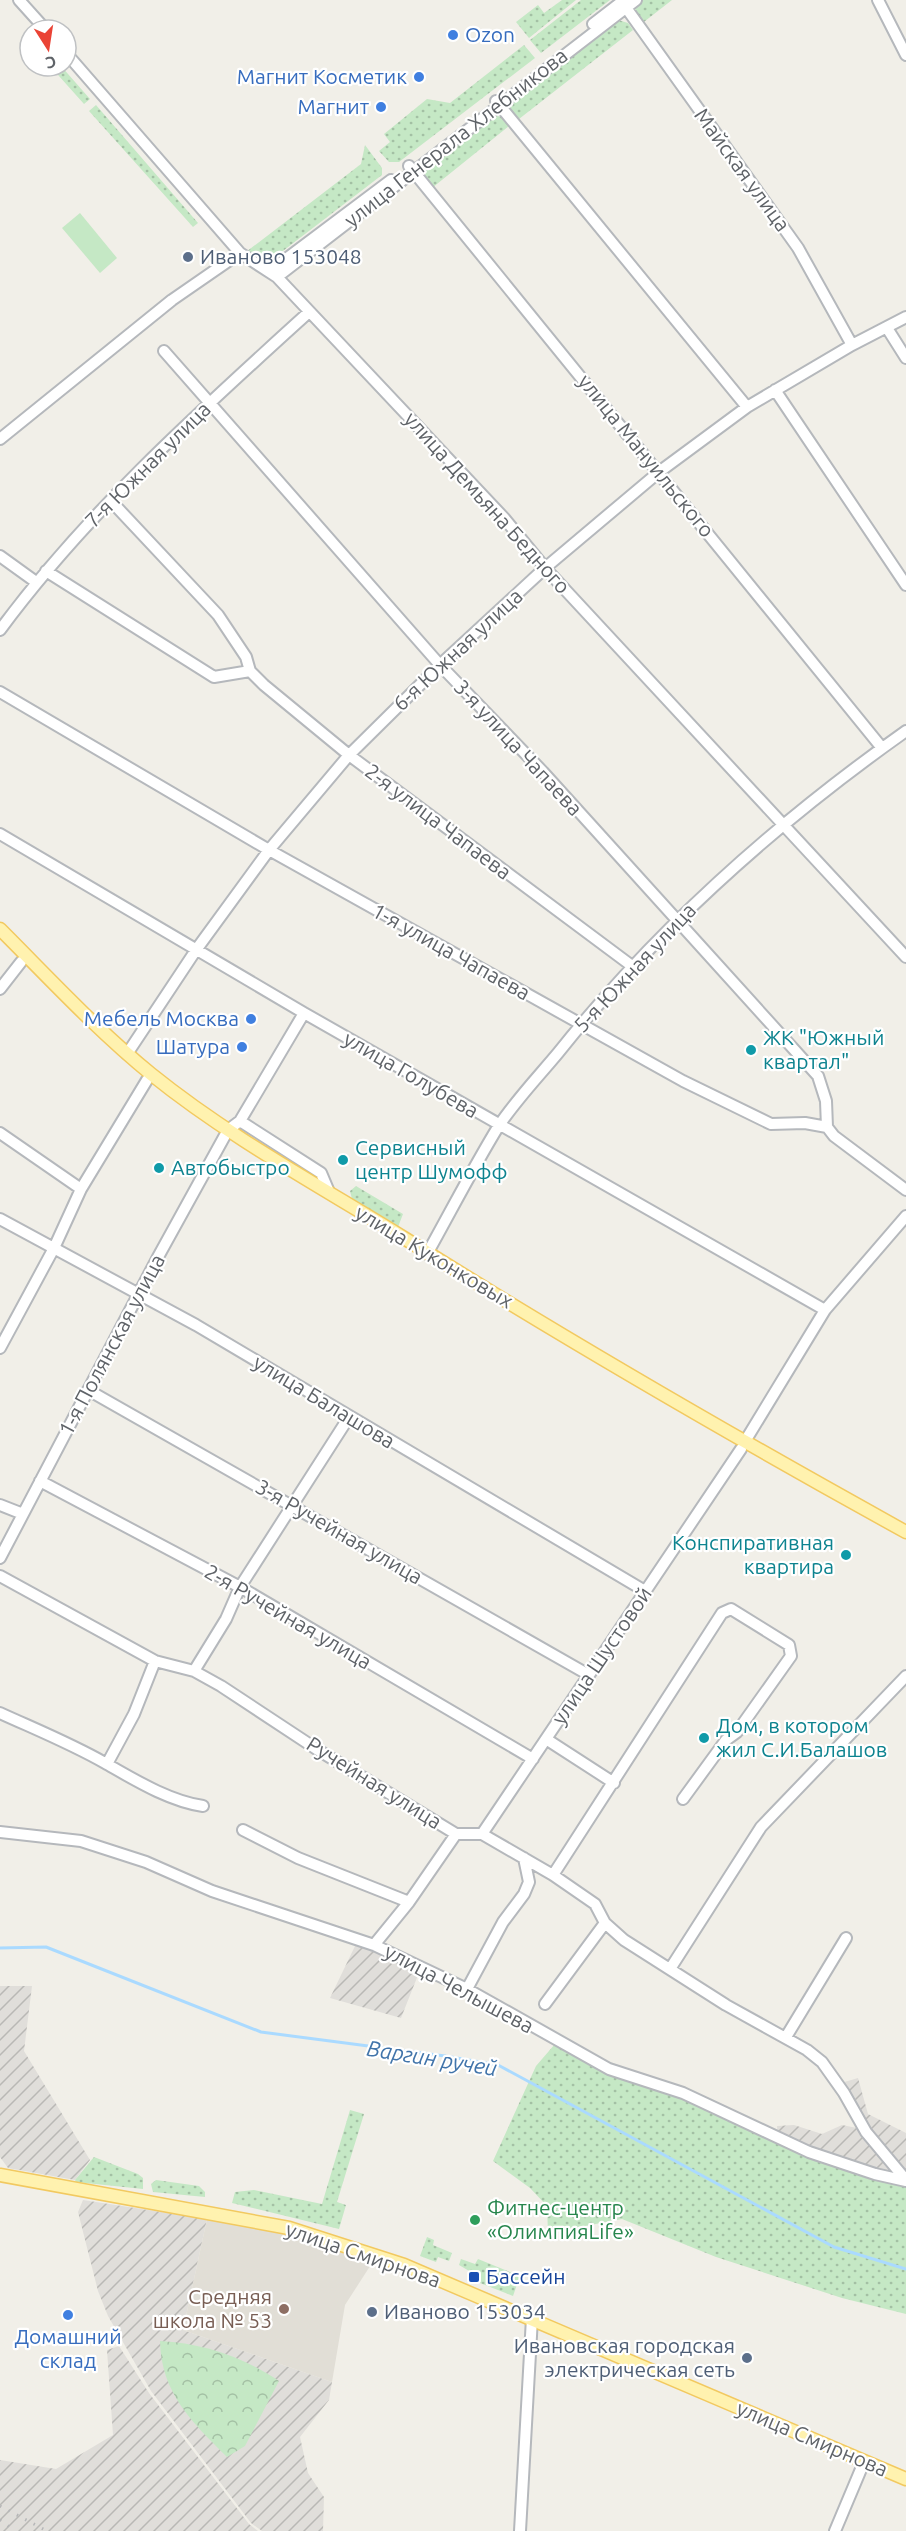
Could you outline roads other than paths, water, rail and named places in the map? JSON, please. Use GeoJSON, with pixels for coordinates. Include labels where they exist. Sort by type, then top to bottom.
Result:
{"type":"FeatureCollection","features":[{"type":"Feature","properties":{"kind":"main road","name":"улица Куконковых"},"geometry":{"type":"LineString","coordinates":[[0,929],[128,1054],[185,1100],[227,1132],[329,1192],[426,1256]]}},
{"type":"Feature","properties":{"kind":"main road","name":"улица Куконковых"},"geometry":{"type":"LineString","coordinates":[[0,940],[112,1050],[147,1080],[426,1256],[742,1446],[906,1538]]}},
{"type":"Feature","properties":{"kind":"main road","name":"улица Куконковых"},"geometry":{"type":"LineString","coordinates":[[742,1446],[906,1532]]}},
{"type":"Feature","properties":{"kind":"main road","name":"улица Смирнова"},"geometry":{"type":"LineString","coordinates":[[0,2175],[289,2228],[404,2265],[906,2480]]}},
{"type":"Feature","properties":{"kind":"street"},"geometry":{"type":"LineString","coordinates":[[19,0],[35,18]]}},
{"type":"Feature","properties":{"kind":"street","name":"улица Генерала Хлебникова"},"geometry":{"type":"LineString","coordinates":[[273,274],[624,3],[636,0]]}},
{"type":"Feature","properties":{"kind":"street"},"geometry":{"type":"LineString","coordinates":[[878,0],[906,55]]}},
{"type":"Feature","properties":{"kind":"street","name":"Майская улица"},"geometry":{"type":"LineString","coordinates":[[624,3],[798,248],[852,345]]}},
{"type":"Feature","properties":{"kind":"street","name":"улица Демьяна Бедного"},"geometry":{"type":"LineString","coordinates":[[78,67],[240,253],[273,274],[489,502],[545,568],[906,957]]}},
{"type":"Feature","properties":{"kind":"street"},"geometry":{"type":"LineString","coordinates":[[497,102],[747,407]]}},
{"type":"Feature","properties":{"kind":"street","name":"улица Мануильского"},"geometry":{"type":"LineString","coordinates":[[411,169],[882,748]]}},
{"type":"Feature","properties":{"kind":"street"},"geometry":{"type":"LineString","coordinates":[[0,439],[172,300],[240,253]]}},
{"type":"Feature","properties":{"kind":"street","name":"7-я Южная улица"},"geometry":{"type":"LineString","coordinates":[[0,630],[36,582],[111,501],[209,403],[309,312]]}},
{"type":"Feature","properties":{"kind":"street","name":"6-я Южная улица"},"geometry":{"type":"LineString","coordinates":[[128,1054],[196,950],[269,850],[349,755],[440,665],[545,568],[659,472],[747,407],[852,345],[906,318]]}},
{"type":"Feature","properties":{"kind":"street"},"geometry":{"type":"LineString","coordinates":[[887,328],[906,358]]}},
{"type":"Feature","properties":{"kind":"street","name":"3-я улица Чапаева"},"geometry":{"type":"LineString","coordinates":[[164,351],[440,665],[543,772],[818,1076],[826,1101],[827,1127]]}},
{"type":"Feature","properties":{"kind":"street"},"geometry":{"type":"LineString","coordinates":[[775,390],[906,585]]}},
{"type":"Feature","properties":{"kind":"street","name":"2-я улица Чапаева"},"geometry":{"type":"LineString","coordinates":[[111,501],[218,615],[246,657],[250,671],[349,755],[632,966]]}},
{"type":"Feature","properties":{"kind":"street"},"geometry":{"type":"LineString","coordinates":[[0,556],[36,582]]}},
{"type":"Feature","properties":{"kind":"street"},"geometry":{"type":"LineString","coordinates":[[46,571],[214,677],[250,671]]}},
{"type":"Feature","properties":{"kind":"street","name":"1-я улица Чапаева"},"geometry":{"type":"LineString","coordinates":[[0,692],[269,850],[683,1082],[771,1124],[805,1123],[827,1127]]}},
{"type":"Feature","properties":{"kind":"street","name":"5-я Южная улица"},"geometry":{"type":"LineString","coordinates":[[426,1256],[500,1125],[580,1025],[632,966],[676,919],[783,824],[906,731]]}},
{"type":"Feature","properties":{"kind":"street","name":"улица Голубева"},"geometry":{"type":"LineString","coordinates":[[0,834],[304,1013],[825,1310]]}},
{"type":"Feature","properties":{"kind":"street"},"geometry":{"type":"LineString","coordinates":[[0,989],[21,962]]}},
{"type":"Feature","properties":{"kind":"street"},"geometry":{"type":"LineString","coordinates":[[227,1132],[240,1121],[304,1013]]}},
{"type":"Feature","properties":{"kind":"street"},"geometry":{"type":"LineString","coordinates":[[0,1348],[54,1248],[81,1189],[147,1080]]}},
{"type":"Feature","properties":{"kind":"street"},"geometry":{"type":"LineString","coordinates":[[240,1121],[321,1173],[329,1192]]}},
{"type":"Feature","properties":{"kind":"street"},"geometry":{"type":"LineString","coordinates":[[827,1127],[834,1136],[906,1190]]}},
{"type":"Feature","properties":{"kind":"street","name":"1-я Полянская улица"},"geometry":{"type":"LineString","coordinates":[[0,1558],[139,1293],[227,1132]]}},
{"type":"Feature","properties":{"kind":"street"},"geometry":{"type":"LineString","coordinates":[[0,1133],[81,1189]]}},
{"type":"Feature","properties":{"kind":"street","name":"улица Шустовой"},"geometry":{"type":"LineString","coordinates":[[482,1834],[742,1446],[825,1310],[906,1216]]}},
{"type":"Feature","properties":{"kind":"street","name":"улица Балашова"},"geometry":{"type":"LineString","coordinates":[[0,1219],[139,1293],[645,1591]]}},
{"type":"Feature","properties":{"kind":"street","name":"3-я Ручейная улица"},"geometry":{"type":"LineString","coordinates":[[88,1390],[589,1675]]}},
{"type":"Feature","properties":{"kind":"street"},"geometry":{"type":"LineString","coordinates":[[194,1671],[226,1619],[240,1587],[291,1504],[349,1417]]}},
{"type":"Feature","properties":{"kind":"street","name":"2-я Ручейная улица"},"geometry":{"type":"LineString","coordinates":[[40,1481],[240,1587],[533,1759]]}},
{"type":"Feature","properties":{"kind":"street"},"geometry":{"type":"LineString","coordinates":[[0,1505],[23,1514]]}},
{"type":"Feature","properties":{"kind":"street","name":"Ручейная улица"},"geometry":{"type":"LineString","coordinates":[[0,1576],[155,1661],[194,1671],[456,1834],[482,1834],[553,1875],[595,1904],[605,1923],[624,1940],[726,2005],[786,2037],[822,2062],[844,2093],[866,2132],[906,2181]]}},
{"type":"Feature","properties":{"kind":"street"},"geometry":{"type":"LineString","coordinates":[[553,1875],[722,1613],[731,1609],[789,1645],[791,1656],[737,1732],[726,1740],[683,1799]]}},
{"type":"Feature","properties":{"kind":"street"},"geometry":{"type":"LineString","coordinates":[[107,1764],[134,1714],[155,1661]]}},
{"type":"Feature","properties":{"kind":"street"},"geometry":{"type":"LineString","coordinates":[[670,1969],[761,1827],[906,1676]]}},
{"type":"Feature","properties":{"kind":"street"},"geometry":{"type":"LineString","coordinates":[[0,1713],[189,1804],[203,1806]]}},
{"type":"Feature","properties":{"kind":"street"},"geometry":{"type":"LineString","coordinates":[[546,1738],[614,1783]]}},
{"type":"Feature","properties":{"kind":"street"},"geometry":{"type":"LineString","coordinates":[[243,1830],[298,1858],[409,1902]]}},
{"type":"Feature","properties":{"kind":"street","name":"улица Челышева"},"geometry":{"type":"LineString","coordinates":[[0,1832],[81,1841],[146,1862],[212,1891],[374,1945],[467,1989],[609,2068],[683,2092],[809,2152],[875,2174],[906,2181]]}},
{"type":"Feature","properties":{"kind":"street"},"geometry":{"type":"LineString","coordinates":[[374,1945],[409,1902],[456,1834]]}},
{"type":"Feature","properties":{"kind":"street"},"geometry":{"type":"LineString","coordinates":[[467,1989],[503,1922],[524,1894],[528,1882],[524,1858]]}},
{"type":"Feature","properties":{"kind":"street"},"geometry":{"type":"LineString","coordinates":[[545,2004],[605,1923]]}},
{"type":"Feature","properties":{"kind":"street"},"geometry":{"type":"LineString","coordinates":[[786,2037],[846,1938]]}},
{"type":"Feature","properties":{"kind":"street"},"geometry":{"type":"LineString","coordinates":[[520,2531],[532,2318]]}},
{"type":"Feature","properties":{"kind":"street"},"geometry":{"type":"LineString","coordinates":[[835,2531],[864,2462]]}},
{"type":"Feature","properties":{"kind":"waterway","name":"Варгин ручей"},"geometry":{"type":"LineString","coordinates":[[0,1948],[46,1947],[261,2032],[498,2065],[834,2247],[906,2269]]}},
{"type":"Feature","properties":{"kind":"railway"},"geometry":{"type":"LineString","coordinates":[[0,2506],[47,2531]]}},
{"type":"Feature","properties":{"kind":"railway"},"geometry":{"type":"LineString","coordinates":[[0,2520],[15,2531]]}},
{"type":"Feature","properties":{"kind":"place","name":"Ozon"},"geometry":{"type":"Point","coordinates":[453,35]}},
{"type":"Feature","properties":{"kind":"place","name":"Магнит Косметик"},"geometry":{"type":"Point","coordinates":[419,77]}},
{"type":"Feature","properties":{"kind":"place","name":"Магнит"},"geometry":{"type":"Point","coordinates":[381,107]}},
{"type":"Feature","properties":{"kind":"place","name":"Иваново 153048"},"geometry":{"type":"Point","coordinates":[188,257]}},
{"type":"Feature","properties":{"kind":"place","name":"Мебель Москва"},"geometry":{"type":"Point","coordinates":[251,1019]}},
{"type":"Feature","properties":{"kind":"place","name":"Шатура"},"geometry":{"type":"Point","coordinates":[242,1047]}},
{"type":"Feature","properties":{"kind":"place","name":"ЖК \"Южный квартал\""},"geometry":{"type":"Point","coordinates":[751,1050]}},
{"type":"Feature","properties":{"kind":"place","name":"Сервисный центр Шумофф"},"geometry":{"type":"Point","coordinates":[343,1160]}},
{"type":"Feature","properties":{"kind":"place","name":"Автобыстро"},"geometry":{"type":"Point","coordinates":[159,1168]}},
{"type":"Feature","properties":{"kind":"place","name":"Конспиративная квартира"},"geometry":{"type":"Point","coordinates":[846,1555]}},
{"type":"Feature","properties":{"kind":"place","name":"Дом, в котором жил С.И.Балашов"},"geometry":{"type":"Point","coordinates":[704,1738]}},
{"type":"Feature","properties":{"kind":"place","name":"Фитнес-центр «ОлимпияLife»"},"geometry":{"type":"Point","coordinates":[475,2220]}},
{"type":"Feature","properties":{"kind":"place","name":"Бассейн"},"geometry":{"type":"Point","coordinates":[474,2277]}},
{"type":"Feature","properties":{"kind":"place","name":"Средняя школа № 53"},"geometry":{"type":"Point","coordinates":[284,2309]}},
{"type":"Feature","properties":{"kind":"place","name":"Иваново 153034"},"geometry":{"type":"Point","coordinates":[372,2312]}},
{"type":"Feature","properties":{"kind":"place","name":"Домашний склад"},"geometry":{"type":"Point","coordinates":[68,2315]}},
{"type":"Feature","properties":{"kind":"place","name":"Ивановская городская электрическая сеть"},"geometry":{"type":"Point","coordinates":[747,2358]}}]}
